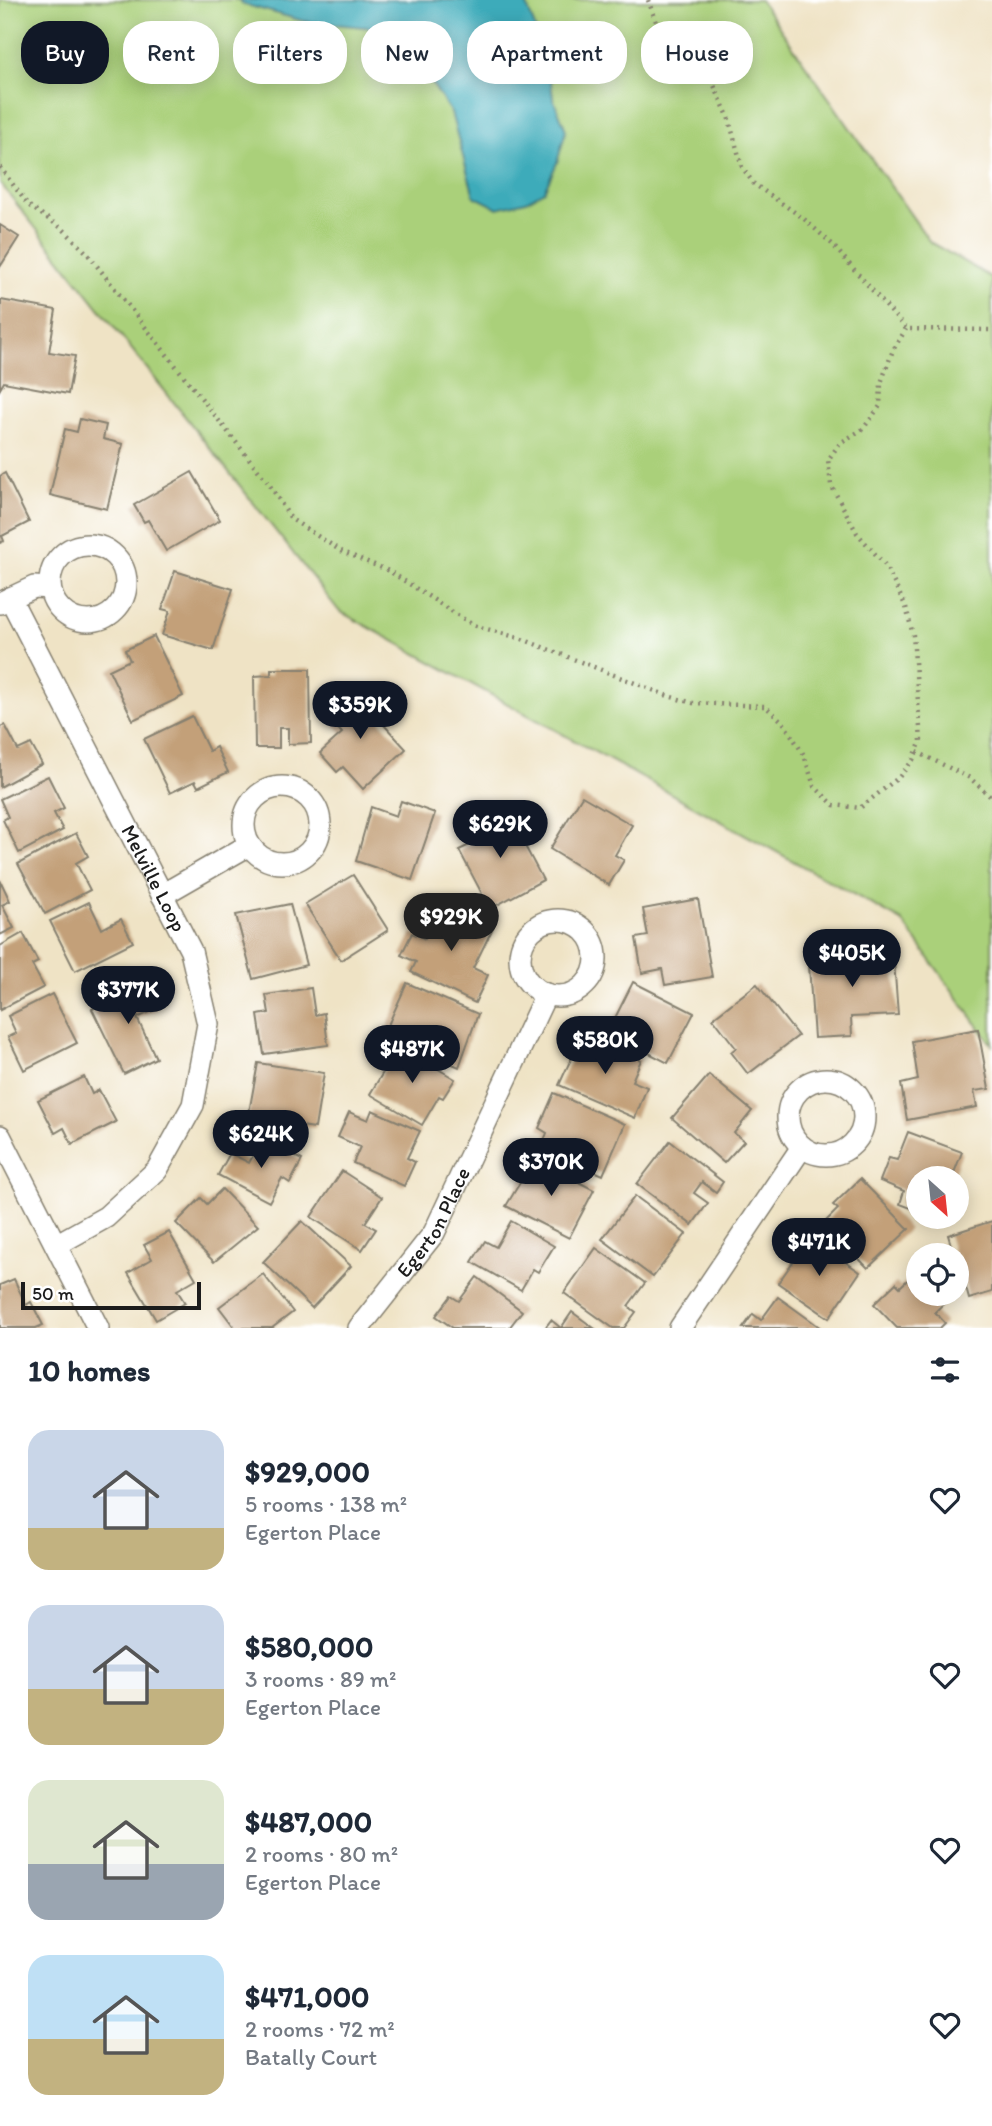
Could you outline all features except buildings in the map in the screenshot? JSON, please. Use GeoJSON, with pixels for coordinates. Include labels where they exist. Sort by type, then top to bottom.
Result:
{"type":"FeatureCollection","features":[{"type":"Feature","properties":{"kind":"street","name":"Melville Loop"},"geometry":{"type":"LineString","coordinates":[[50,588],[34,587],[5,601],[191,951],[208,1024],[193,1105],[158,1170],[106,1217],[55,1245]]}},
{"type":"Feature","properties":{"kind":"street"},"geometry":{"type":"LineString","coordinates":[[162,895],[249,845]]}},
{"type":"Feature","properties":{"kind":"street","name":"Egerton Place"},"geometry":{"type":"LineString","coordinates":[[359,1328],[434,1233],[546,994]]}},
{"type":"Feature","properties":{"kind":"street"},"geometry":{"type":"LineString","coordinates":[[0,1136],[98,1328]]}},
{"type":"Feature","properties":{"kind":"street"},"geometry":{"type":"LineString","coordinates":[[680,1328],[802,1147]]}},
{"type":"Feature","properties":{"kind":"path"},"geometry":{"type":"LineString","coordinates":[[648,0],[662,37],[712,81],[728,116],[742,167],[754,184],[803,218],[832,244],[906,329],[992,330]]}},
{"type":"Feature","properties":{"kind":"path"},"geometry":{"type":"LineString","coordinates":[[0,167],[28,205],[63,229],[86,253],[269,484],[291,519],[341,551],[389,571],[473,625],[522,639],[624,680],[693,703],[765,706],[783,722],[804,755],[814,786],[834,805],[860,807],[899,777],[921,741],[913,635],[906,607],[885,565],[857,533],[831,485],[828,460],[840,443],[863,429],[880,406],[881,383],[893,350],[906,329]]}},
{"type":"Feature","properties":{"kind":"path"},"geometry":{"type":"LineString","coordinates":[[916,752],[970,778],[992,797]]}},
{"type":"Feature","properties":{"kind":"green space"},"geometry":{"type":"Polygon","coordinates":[[[0,0],[760,0],[930,242],[992,278],[992,1045],[902,921],[339,611],[0,183],[0,0]]]}},
{"type":"Feature","properties":{"kind":"water"},"geometry":{"type":"Polygon","coordinates":[[[239,0],[525,0],[533,21],[467,21],[467,84],[551,84],[553,98],[566,130],[557,163],[544,191],[526,201],[498,208],[474,196],[451,113],[432,84],[453,84],[453,21],[361,21],[361,27],[347,25],[347,21],[303,21],[243,4],[239,0]]]}}]}
